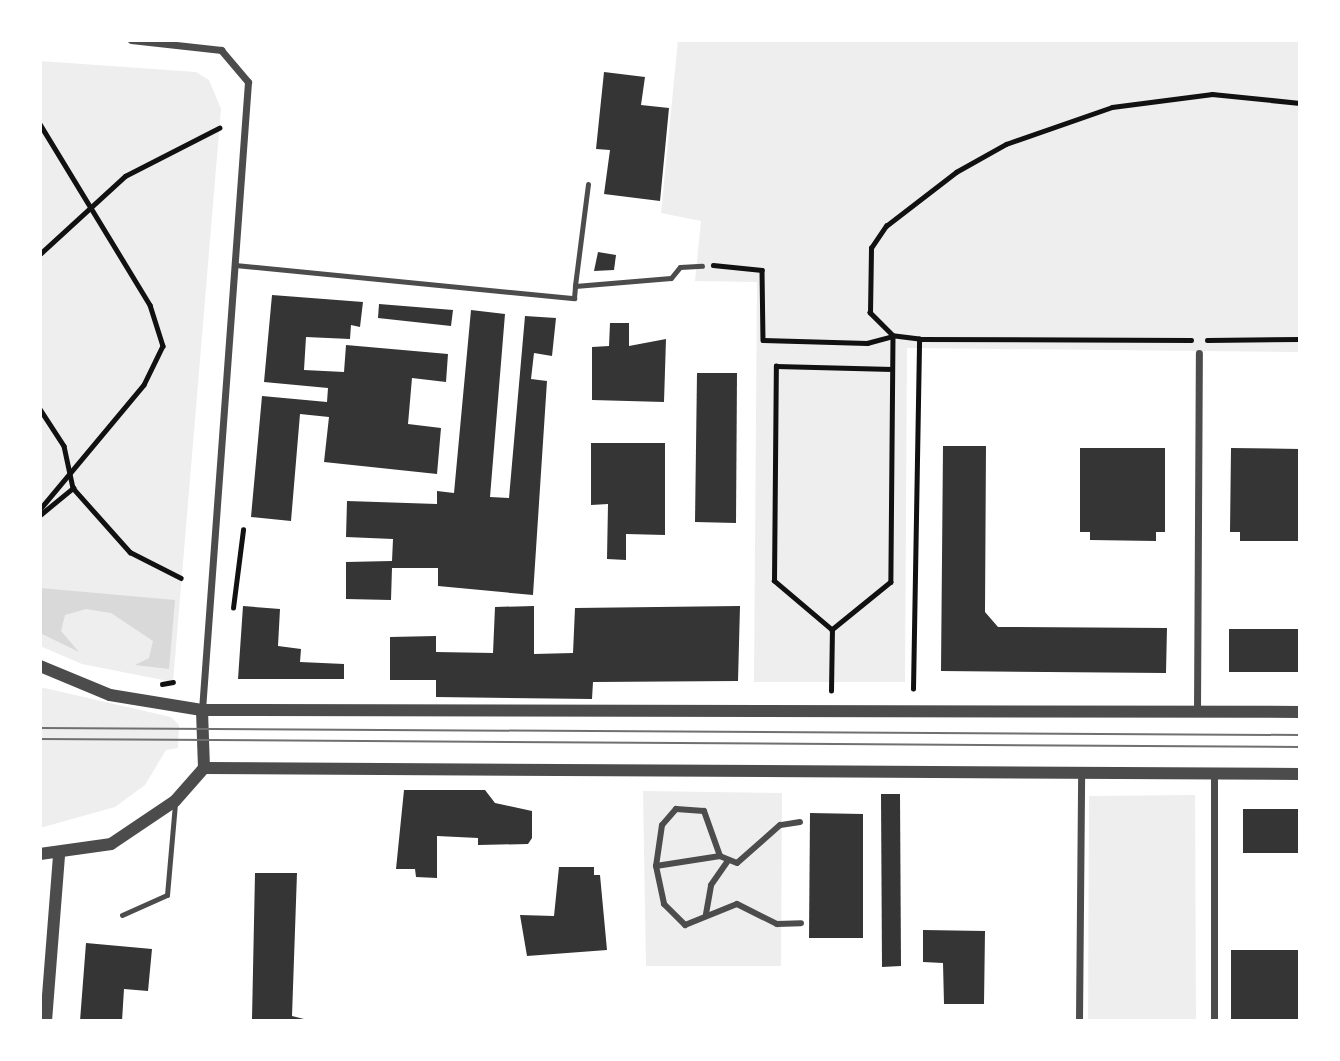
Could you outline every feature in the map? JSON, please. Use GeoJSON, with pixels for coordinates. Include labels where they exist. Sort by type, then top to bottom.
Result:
{"type":"FeatureCollection","features":[{"type":"Feature","properties":{"kind":"street"},"geometry":{"type":"LineString","coordinates":[[40,854],[59,855],[111,844],[175,800],[204,768],[202,710],[248,82],[243,69],[207,46],[131,40]]}},
{"type":"Feature","properties":{"kind":"street"},"geometry":{"type":"LineString","coordinates":[[1197,712],[1199,353]]}},
{"type":"Feature","properties":{"kind":"street"},"geometry":{"type":"LineString","coordinates":[[40,666],[110,695],[202,710],[1300,712]]}},
{"type":"Feature","properties":{"kind":"street"},"geometry":{"type":"LineString","coordinates":[[204,768],[1300,774]]}},
{"type":"Feature","properties":{"kind":"street"},"geometry":{"type":"LineString","coordinates":[[1079,1021],[1081,772]]}},
{"type":"Feature","properties":{"kind":"street"},"geometry":{"type":"LineString","coordinates":[[1214,773],[1214,1021]]}},
{"type":"Feature","properties":{"kind":"street"},"geometry":{"type":"LineString","coordinates":[[800,822],[780,825],[746,862],[727,862],[720,856],[709,819],[697,807],[685,807],[662,825],[656,866],[673,918],[695,926],[706,914],[737,904],[777,924],[801,923]]}},
{"type":"Feature","properties":{"kind":"street"},"geometry":{"type":"LineString","coordinates":[[47,1021],[59,855]]}},
{"type":"Feature","properties":{"kind":"street"},"geometry":{"type":"LineString","coordinates":[[656,866],[720,856]]}},
{"type":"Feature","properties":{"kind":"street"},"geometry":{"type":"LineString","coordinates":[[706,914],[711,884],[727,862]]}},
{"type":"Feature","properties":{"kind":"lane"},"geometry":{"type":"LineString","coordinates":[[235,265],[574,298],[588,184]]}},
{"type":"Feature","properties":{"kind":"lane"},"geometry":{"type":"LineString","coordinates":[[575,286],[671,278],[680,267],[702,266]]}},
{"type":"Feature","properties":{"kind":"lane"},"geometry":{"type":"LineString","coordinates":[[122,915],[167,895],[175,800]]}},
{"type":"Feature","properties":{"kind":"path"},"geometry":{"type":"LineString","coordinates":[[831,691],[832,630],[891,582],[893,336],[870,313],[871,248],[921,197],[986,155],[1061,123],[1147,101],[1212,94],[1300,103]]}},
{"type":"Feature","properties":{"kind":"path"},"geometry":{"type":"LineString","coordinates":[[40,124],[150,305],[163,346],[144,386],[40,512]]}},
{"type":"Feature","properties":{"kind":"path"},"geometry":{"type":"LineString","coordinates":[[40,254],[125,176],[219,128]]}},
{"type":"Feature","properties":{"kind":"path"},"geometry":{"type":"LineString","coordinates":[[702,266],[739,263],[762,270],[762,334],[769,342],[867,343],[893,336],[919,340],[1300,339]]}},
{"type":"Feature","properties":{"kind":"path"},"geometry":{"type":"LineString","coordinates":[[913,689],[919,340]]}},
{"type":"Feature","properties":{"kind":"path"},"geometry":{"type":"LineString","coordinates":[[832,630],[774,581],[776,366],[892,369]]}},
{"type":"Feature","properties":{"kind":"path"},"geometry":{"type":"LineString","coordinates":[[40,409],[64,446],[73,488],[130,552],[181,578]]}},
{"type":"Feature","properties":{"kind":"path"},"geometry":{"type":"LineString","coordinates":[[40,512],[73,488]]}},
{"type":"Feature","properties":{"kind":"path"},"geometry":{"type":"LineString","coordinates":[[233,608],[243,530]]}},
{"type":"Feature","properties":{"kind":"shaded area"},"geometry":{"type":"Polygon","coordinates":[[[678,40],[1300,40],[1300,352],[907,348],[905,682],[754,682],[757,282],[695,281],[701,221],[661,213],[678,40]]]}},
{"type":"Feature","properties":{"kind":"shaded area"},"geometry":{"type":"Polygon","coordinates":[[[40,61],[196,72],[209,80],[221,109],[173,682],[82,664],[40,646],[40,61]]]}},
{"type":"Feature","properties":{"kind":"shaded area"},"geometry":{"type":"Polygon","coordinates":[[[40,588],[175,600],[169,669],[135,665],[149,658],[153,641],[111,613],[86,609],[65,615],[61,631],[79,652],[40,633],[40,588]]]}},
{"type":"Feature","properties":{"kind":"shaded area"},"geometry":{"type":"Polygon","coordinates":[[[40,687],[171,717],[179,725],[178,748],[166,750],[145,785],[115,807],[40,828],[40,687]]]}},
{"type":"Feature","properties":{"kind":"shaded area"},"geometry":{"type":"Polygon","coordinates":[[[643,791],[782,793],[781,966],[646,966],[643,791]]]}},
{"type":"Feature","properties":{"kind":"shaded area"},"geometry":{"type":"Polygon","coordinates":[[[1195,795],[1196,1021],[1088,1021],[1089,796],[1195,795]]]}},
{"type":"Feature","properties":{"kind":"building"},"geometry":{"type":"Polygon","coordinates":[[[604,72],[645,77],[641,105],[669,108],[660,201],[604,194],[610,150],[596,149],[604,72]]]}},
{"type":"Feature","properties":{"kind":"building"},"geometry":{"type":"Polygon","coordinates":[[[598,252],[616,255],[614,270],[594,271],[598,252]]]}},
{"type":"Feature","properties":{"kind":"building"},"geometry":{"type":"Polygon","coordinates":[[[272,295],[363,302],[360,327],[351,325],[350,339],[306,337],[304,370],[344,372],[346,345],[448,354],[446,382],[412,378],[408,424],[441,428],[437,474],[324,462],[329,417],[300,414],[291,521],[251,517],[262,396],[327,402],[328,388],[264,382],[272,295]]]}},
{"type":"Feature","properties":{"kind":"building"},"geometry":{"type":"Polygon","coordinates":[[[379,304],[453,310],[451,326],[378,318],[379,304]]]}},
{"type":"Feature","properties":{"kind":"building"},"geometry":{"type":"Polygon","coordinates":[[[471,310],[505,314],[490,497],[509,498],[525,316],[556,318],[552,356],[534,353],[531,379],[547,381],[533,595],[438,586],[438,568],[392,568],[391,600],[346,599],[346,562],[392,561],[393,539],[346,537],[347,501],[437,504],[437,491],[454,493],[471,310]]]}},
{"type":"Feature","properties":{"kind":"building"},"geometry":{"type":"Polygon","coordinates":[[[610,323],[629,323],[629,346],[666,339],[664,402],[592,400],[592,347],[609,346],[610,323]]]}},
{"type":"Feature","properties":{"kind":"building"},"geometry":{"type":"Polygon","coordinates":[[[697,373],[737,373],[736,523],[695,522],[697,373]]]}},
{"type":"Feature","properties":{"kind":"building"},"geometry":{"type":"Polygon","coordinates":[[[591,443],[665,443],[665,535],[626,534],[626,560],[607,559],[608,504],[591,505],[591,443]]]}},
{"type":"Feature","properties":{"kind":"building"},"geometry":{"type":"Polygon","coordinates":[[[943,446],[986,446],[985,612],[998,627],[1167,628],[1166,673],[941,671],[943,446]]]}},
{"type":"Feature","properties":{"kind":"building"},"geometry":{"type":"Polygon","coordinates":[[[1080,448],[1165,448],[1165,532],[1156,532],[1156,541],[1090,540],[1090,532],[1080,532],[1080,448]]]}},
{"type":"Feature","properties":{"kind":"building"},"geometry":{"type":"Polygon","coordinates":[[[1231,448],[1300,449],[1300,541],[1240,541],[1240,532],[1230,532],[1231,448]]]}},
{"type":"Feature","properties":{"kind":"building"},"geometry":{"type":"Polygon","coordinates":[[[243,606],[280,609],[278,646],[301,649],[300,662],[344,664],[344,679],[238,679],[243,606]]]}},
{"type":"Feature","properties":{"kind":"building"},"geometry":{"type":"Polygon","coordinates":[[[534,606],[534,654],[573,653],[575,608],[740,606],[738,681],[593,682],[592,699],[436,697],[436,680],[390,680],[390,637],[436,636],[436,652],[493,653],[495,607],[534,606]]]}},
{"type":"Feature","properties":{"kind":"building"},"geometry":{"type":"Polygon","coordinates":[[[1229,629],[1300,629],[1300,672],[1229,672],[1229,629]]]}},
{"type":"Feature","properties":{"kind":"building"},"geometry":{"type":"Polygon","coordinates":[[[404,790],[485,790],[495,803],[532,811],[532,838],[528,844],[478,845],[478,838],[437,836],[437,878],[416,877],[415,869],[396,869],[404,790]]]}},
{"type":"Feature","properties":{"kind":"building"},"geometry":{"type":"Polygon","coordinates":[[[881,794],[900,794],[901,966],[882,967],[881,794]]]}},
{"type":"Feature","properties":{"kind":"building"},"geometry":{"type":"Polygon","coordinates":[[[1243,809],[1300,809],[1300,853],[1243,853],[1243,809]]]}},
{"type":"Feature","properties":{"kind":"building"},"geometry":{"type":"Polygon","coordinates":[[[810,813],[863,814],[863,938],[809,938],[810,813]]]}},
{"type":"Feature","properties":{"kind":"building"},"geometry":{"type":"Polygon","coordinates":[[[559,867],[594,867],[594,875],[600,875],[607,950],[527,956],[520,915],[554,916],[559,867]]]}},
{"type":"Feature","properties":{"kind":"building"},"geometry":{"type":"Polygon","coordinates":[[[255,873],[297,873],[292,1016],[312,1021],[252,1019],[255,873]]]}},
{"type":"Feature","properties":{"kind":"building"},"geometry":{"type":"Polygon","coordinates":[[[923,930],[985,931],[984,1004],[944,1004],[943,963],[923,962],[923,930]]]}},
{"type":"Feature","properties":{"kind":"building"},"geometry":{"type":"Polygon","coordinates":[[[86,943],[152,949],[148,991],[124,989],[122,1021],[80,1021],[86,943]]]}},
{"type":"Feature","properties":{"kind":"building"},"geometry":{"type":"Polygon","coordinates":[[[1231,950],[1300,950],[1300,1021],[1231,1021],[1231,950]]]}},
{"type":"Feature","properties":{"kind":"tram line"},"geometry":{"type":"LineString","coordinates":[[40,728],[1300,735]]}},
{"type":"Feature","properties":{"kind":"tram line"},"geometry":{"type":"LineString","coordinates":[[40,739],[1300,747]]}}]}
